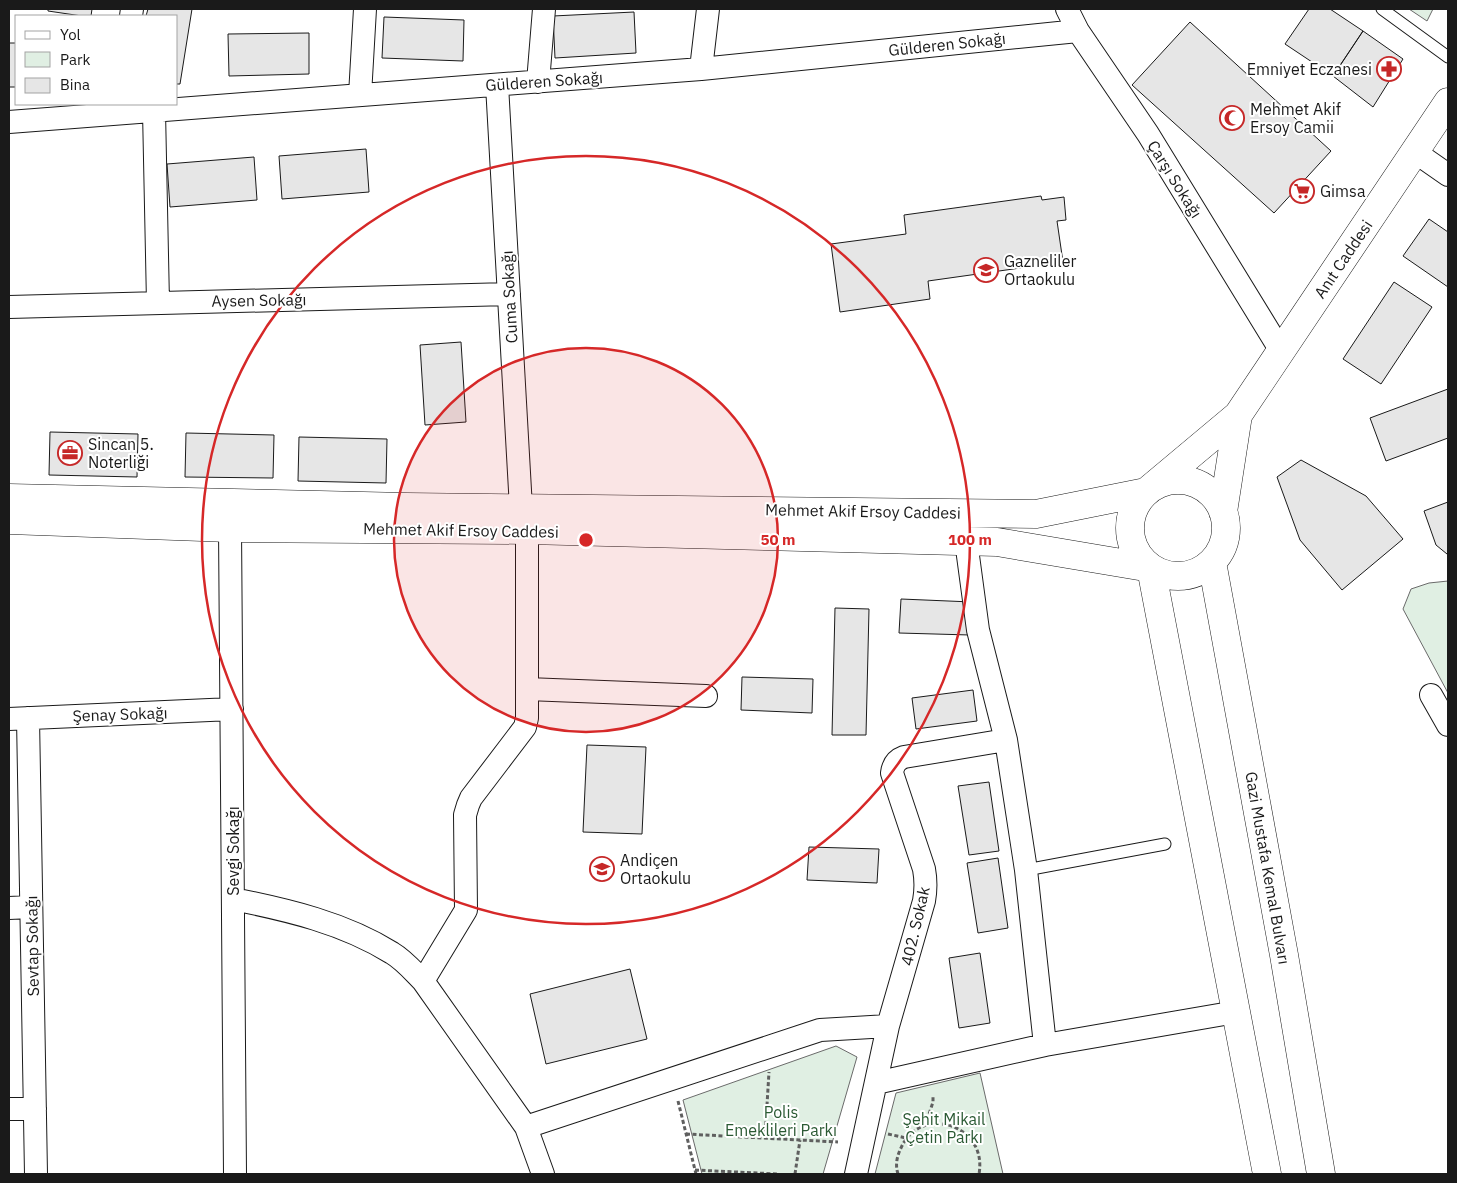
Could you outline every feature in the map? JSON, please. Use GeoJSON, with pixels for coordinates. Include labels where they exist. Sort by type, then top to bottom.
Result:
{"type":"FeatureCollection","features":[{"type":"Feature","properties":{"kind":"main road","name":"Anıt Caddesi"},"geometry":{"type":"LineString","coordinates":[[1238,415],[1448,102]]}},
{"type":"Feature","properties":{"kind":"main road"},"geometry":{"type":"LineString","coordinates":[[1238,415],[1224,512],[1226,525],[1225,539],[1220,551],[1212,562],[1198,572],[1183,576],[1166,574],[1151,568],[1133,546],[1130,531],[1131,517],[1137,503],[1146,492],[1238,415]]}},
{"type":"Feature","properties":{"kind":"main road"},"geometry":{"type":"LineString","coordinates":[[1146,492],[1159,484],[1175,480],[1190,482],[1210,493],[1224,512]]}},
{"type":"Feature","properties":{"kind":"main road","name":"Mehmet Akif Ersoy Caddesi"},"geometry":{"type":"LineString","coordinates":[[9,520],[230,528],[524,519],[1036,514],[1146,492]]}},
{"type":"Feature","properties":{"kind":"main road","name":"Mehmet Akif Ersoy Caddesi"},"geometry":{"type":"LineString","coordinates":[[9,498],[407,507],[524,519],[966,542],[997,542],[1151,568]]}},
{"type":"Feature","properties":{"kind":"main road","name":"Gazi Mustafa Kemal Bulvarı"},"geometry":{"type":"LineString","coordinates":[[1212,562],[1284,955],[1321,1174]]}},
{"type":"Feature","properties":{"kind":"main road"},"geometry":{"type":"LineString","coordinates":[[1151,568],[1267,1174]]}},
{"type":"Feature","properties":{"kind":"street"},"geometry":{"type":"LineString","coordinates":[[360,95],[365,9]]}},
{"type":"Feature","properties":{"kind":"street"},"geometry":{"type":"LineString","coordinates":[[538,82],[544,9]]}},
{"type":"Feature","properties":{"kind":"street"},"geometry":{"type":"LineString","coordinates":[[701,69],[708,9]]}},
{"type":"Feature","properties":{"kind":"street","name":"Çarşı Sokağı"},"geometry":{"type":"LineString","coordinates":[[1068,9],[1078,31],[1148,134],[1281,351]]}},
{"type":"Feature","properties":{"kind":"street","name":"Gülderen Sokağı"},"geometry":{"type":"LineString","coordinates":[[9,122],[118,109],[154,111],[701,69],[1078,31]]}},
{"type":"Feature","properties":{"kind":"street","name":"Cuma Sokağı"},"geometry":{"type":"LineString","coordinates":[[423,981],[466,910],[465,815],[468,805],[525,727],[524,519],[497,85]]}},
{"type":"Feature","properties":{"kind":"street"},"geometry":{"type":"LineString","coordinates":[[154,111],[158,303]]}},
{"type":"Feature","properties":{"kind":"street"},"geometry":{"type":"LineString","coordinates":[[1415,152],[1448,175]]}},
{"type":"Feature","properties":{"kind":"street","name":"Aysen Sokağı"},"geometry":{"type":"LineString","coordinates":[[9,307],[509,294]]}},
{"type":"Feature","properties":{"kind":"street","name":"Sevgi Sokağı"},"geometry":{"type":"LineString","coordinates":[[230,528],[235,1174]]}},
{"type":"Feature","properties":{"kind":"street"},"geometry":{"type":"LineString","coordinates":[[966,542],[978,630],[1006,740],[1026,870],[1045,1046]]}},
{"type":"Feature","properties":{"kind":"street"},"geometry":{"type":"LineString","coordinates":[[526,689],[706,696]]}},
{"type":"Feature","properties":{"kind":"street"},"geometry":{"type":"LineString","coordinates":[[1432,695],[1448,725]]}},
{"type":"Feature","properties":{"kind":"street","name":"Şenay Sokağı"},"geometry":{"type":"LineString","coordinates":[[19,718],[232,710]]}},
{"type":"Feature","properties":{"kind":"street","name":"Sevtap Sokağı"},"geometry":{"type":"LineString","coordinates":[[19,718],[32,908],[36,1174]]}},
{"type":"Feature","properties":{"kind":"street","name":"402. Sokak"},"geometry":{"type":"LineString","coordinates":[[856,1174],[888,1026],[924,902],[926,889],[924,869],[892,773],[893,768],[897,761],[904,757],[1006,740]]}},
{"type":"Feature","properties":{"kind":"street"},"geometry":{"type":"LineString","coordinates":[[233,899],[302,914],[364,938],[392,953],[408,966],[423,981],[526,1127],[544,1174]]}},
{"type":"Feature","properties":{"kind":"street"},"geometry":{"type":"LineString","coordinates":[[9,908],[32,908]]}},
{"type":"Feature","properties":{"kind":"street"},"geometry":{"type":"LineString","coordinates":[[876,1083],[1045,1046],[1236,1012]]}},
{"type":"Feature","properties":{"kind":"street"},"geometry":{"type":"LineString","coordinates":[[526,1127],[820,1030],[888,1026]]}},
{"type":"Feature","properties":{"kind":"street"},"geometry":{"type":"LineString","coordinates":[[9,1109],[35,1109]]}},
{"type":"Feature","properties":{"kind":"lane"},"geometry":{"type":"LineString","coordinates":[[1382,9],[1448,57]]}},
{"type":"Feature","properties":{"kind":"lane"},"geometry":{"type":"LineString","coordinates":[[1026,870],[1165,844]]}},
{"type":"Feature","properties":{"kind":"path"},"geometry":{"type":"LineString","coordinates":[[765,1138],[771,1045]]}},
{"type":"Feature","properties":{"kind":"path"},"geometry":{"type":"LineString","coordinates":[[925,1126],[933,1102],[928,1071]]}},
{"type":"Feature","properties":{"kind":"path"},"geometry":{"type":"LineString","coordinates":[[672,1078],[696,1172],[777,1174]]}},
{"type":"Feature","properties":{"kind":"path"},"geometry":{"type":"LineString","coordinates":[[898,1174],[896,1169],[898,1155],[903,1142],[913,1132],[925,1126],[938,1124],[951,1126],[963,1131],[973,1141],[978,1153],[979,1174]]}},
{"type":"Feature","properties":{"kind":"path"},"geometry":{"type":"LineString","coordinates":[[686,1134],[863,1144]]}},
{"type":"Feature","properties":{"kind":"path"},"geometry":{"type":"LineString","coordinates":[[795,1174],[800,1140]]}},
{"type":"Feature","properties":{"kind":"green space"},"geometry":{"type":"Polygon","coordinates":[[[1409,9],[1433,9],[1427,21],[1409,9]]]}},
{"type":"Feature","properties":{"kind":"green space"},"geometry":{"type":"Polygon","coordinates":[[[1448,581],[1448,693],[1403,609],[1411,589],[1429,583],[1448,581]]]}},
{"type":"Feature","properties":{"kind":"green space","name":"Polis Emeklileri Parkı"},"geometry":{"type":"Polygon","coordinates":[[[836,1046],[857,1057],[823,1174],[702,1174],[683,1100],[836,1046]]]}},
{"type":"Feature","properties":{"kind":"green space","name":"Şehit Mikail Çetin Parkı"},"geometry":{"type":"Polygon","coordinates":[[[980,1073],[1003,1174],[875,1174],[896,1093],[980,1073]]]}},
{"type":"Feature","properties":{"kind":"building"},"geometry":{"type":"Polygon","coordinates":[[[48,9],[92,9],[91,15],[48,11],[48,9]]]}},
{"type":"Feature","properties":{"kind":"building"},"geometry":{"type":"Polygon","coordinates":[[[148,9],[192,9],[180,84],[178,84],[178,15],[146,15],[148,9]]]}},
{"type":"Feature","properties":{"kind":"building"},"geometry":{"type":"Polygon","coordinates":[[[1309,9],[1330,9],[1363,31],[1333,76],[1285,44],[1309,9]]]}},
{"type":"Feature","properties":{"kind":"building"},"geometry":{"type":"Polygon","coordinates":[[[634,12],[636,53],[555,58],[553,16],[634,12]]]}},
{"type":"Feature","properties":{"kind":"building"},"geometry":{"type":"Polygon","coordinates":[[[384,17],[464,20],[463,61],[382,58],[384,17]]]}},
{"type":"Feature","properties":{"kind":"building","name":"Mehmet Akif Ersoy Camii"},"geometry":{"type":"Polygon","coordinates":[[[1190,22],[1331,151],[1274,213],[1132,85],[1190,22]]]}},
{"type":"Feature","properties":{"kind":"building"},"geometry":{"type":"Polygon","coordinates":[[[1363,31],[1403,59],[1373,107],[1333,76],[1363,31]]]}},
{"type":"Feature","properties":{"kind":"building"},"geometry":{"type":"Polygon","coordinates":[[[309,33],[309,74],[229,76],[228,34],[309,33]]]}},
{"type":"Feature","properties":{"kind":"building"},"geometry":{"type":"Polygon","coordinates":[[[9,43],[15,43],[15,87],[9,87],[9,43]]]}},
{"type":"Feature","properties":{"kind":"building"},"geometry":{"type":"Polygon","coordinates":[[[366,149],[369,192],[282,199],[279,156],[366,149]]]}},
{"type":"Feature","properties":{"kind":"building"},"geometry":{"type":"Polygon","coordinates":[[[254,157],[257,200],[170,207],[167,164],[254,157]]]}},
{"type":"Feature","properties":{"kind":"building"},"geometry":{"type":"Polygon","coordinates":[[[1041,196],[1042,200],[1064,197],[1066,220],[1057,221],[1063,262],[928,281],[930,299],[840,312],[831,244],[906,234],[904,215],[1041,196]]]}},
{"type":"Feature","properties":{"kind":"building"},"geometry":{"type":"Polygon","coordinates":[[[1429,219],[1448,232],[1448,287],[1403,256],[1429,219]]]}},
{"type":"Feature","properties":{"kind":"building"},"geometry":{"type":"Polygon","coordinates":[[[1394,282],[1432,307],[1381,384],[1343,359],[1394,282]]]}},
{"type":"Feature","properties":{"kind":"building"},"geometry":{"type":"Polygon","coordinates":[[[461,342],[466,422],[425,425],[420,345],[461,342]]]}},
{"type":"Feature","properties":{"kind":"building"},"geometry":{"type":"Polygon","coordinates":[[[1448,389],[1448,438],[1386,461],[1370,418],[1448,389]]]}},
{"type":"Feature","properties":{"kind":"building"},"geometry":{"type":"Polygon","coordinates":[[[50,432],[138,434],[137,477],[49,475],[50,432]]]}},
{"type":"Feature","properties":{"kind":"building"},"geometry":{"type":"Polygon","coordinates":[[[186,433],[274,435],[273,478],[185,477],[186,433]]]}},
{"type":"Feature","properties":{"kind":"building"},"geometry":{"type":"Polygon","coordinates":[[[299,437],[387,439],[386,483],[298,481],[299,437]]]}},
{"type":"Feature","properties":{"kind":"building"},"geometry":{"type":"Polygon","coordinates":[[[1301,460],[1366,496],[1403,539],[1342,590],[1300,540],[1277,477],[1301,460]]]}},
{"type":"Feature","properties":{"kind":"building"},"geometry":{"type":"Polygon","coordinates":[[[1448,502],[1447,554],[1436,545],[1424,511],[1448,502]]]}},
{"type":"Feature","properties":{"kind":"building"},"geometry":{"type":"Polygon","coordinates":[[[901,599],[972,602],[970,635],[899,633],[901,599]]]}},
{"type":"Feature","properties":{"kind":"building"},"geometry":{"type":"Polygon","coordinates":[[[835,608],[869,609],[866,735],[832,735],[835,608]]]}},
{"type":"Feature","properties":{"kind":"building"},"geometry":{"type":"Polygon","coordinates":[[[742,677],[813,679],[812,713],[741,710],[742,677]]]}},
{"type":"Feature","properties":{"kind":"building"},"geometry":{"type":"Polygon","coordinates":[[[973,690],[977,721],[916,729],[912,698],[973,690]]]}},
{"type":"Feature","properties":{"kind":"building"},"geometry":{"type":"Polygon","coordinates":[[[587,745],[646,747],[642,834],[583,832],[587,745]]]}},
{"type":"Feature","properties":{"kind":"building"},"geometry":{"type":"Polygon","coordinates":[[[989,782],[999,851],[969,855],[958,786],[989,782]]]}},
{"type":"Feature","properties":{"kind":"building"},"geometry":{"type":"Polygon","coordinates":[[[809,847],[879,849],[877,883],[807,880],[809,847]]]}},
{"type":"Feature","properties":{"kind":"building"},"geometry":{"type":"Polygon","coordinates":[[[998,858],[1008,928],[978,933],[967,863],[998,858]]]}},
{"type":"Feature","properties":{"kind":"building"},"geometry":{"type":"Polygon","coordinates":[[[980,953],[990,1023],[959,1028],[949,958],[980,953]]]}},
{"type":"Feature","properties":{"kind":"building"},"geometry":{"type":"Polygon","coordinates":[[[630,969],[647,1039],[546,1064],[530,994],[630,969]]]}},
{"type":"Feature","properties":{"kind":"place","name":"Emniyet Eczanesi"},"geometry":{"type":"Point","coordinates":[1389,69]}},
{"type":"Feature","properties":{"kind":"place","name":"Mehmet Akif Ersoy Camii"},"geometry":{"type":"Point","coordinates":[1232,118]}},
{"type":"Feature","properties":{"kind":"place","name":"Gimsa"},"geometry":{"type":"Point","coordinates":[1302,191]}},
{"type":"Feature","properties":{"kind":"place","name":"Gazneliler Ortaokulu"},"geometry":{"type":"Point","coordinates":[986,270]}},
{"type":"Feature","properties":{"kind":"place","name":"Sincan 5. Noterliği"},"geometry":{"type":"Point","coordinates":[70,453]}},
{"type":"Feature","properties":{"kind":"place","name":"Andiçen Ortaokulu"},"geometry":{"type":"Point","coordinates":[602,869]}}]}
